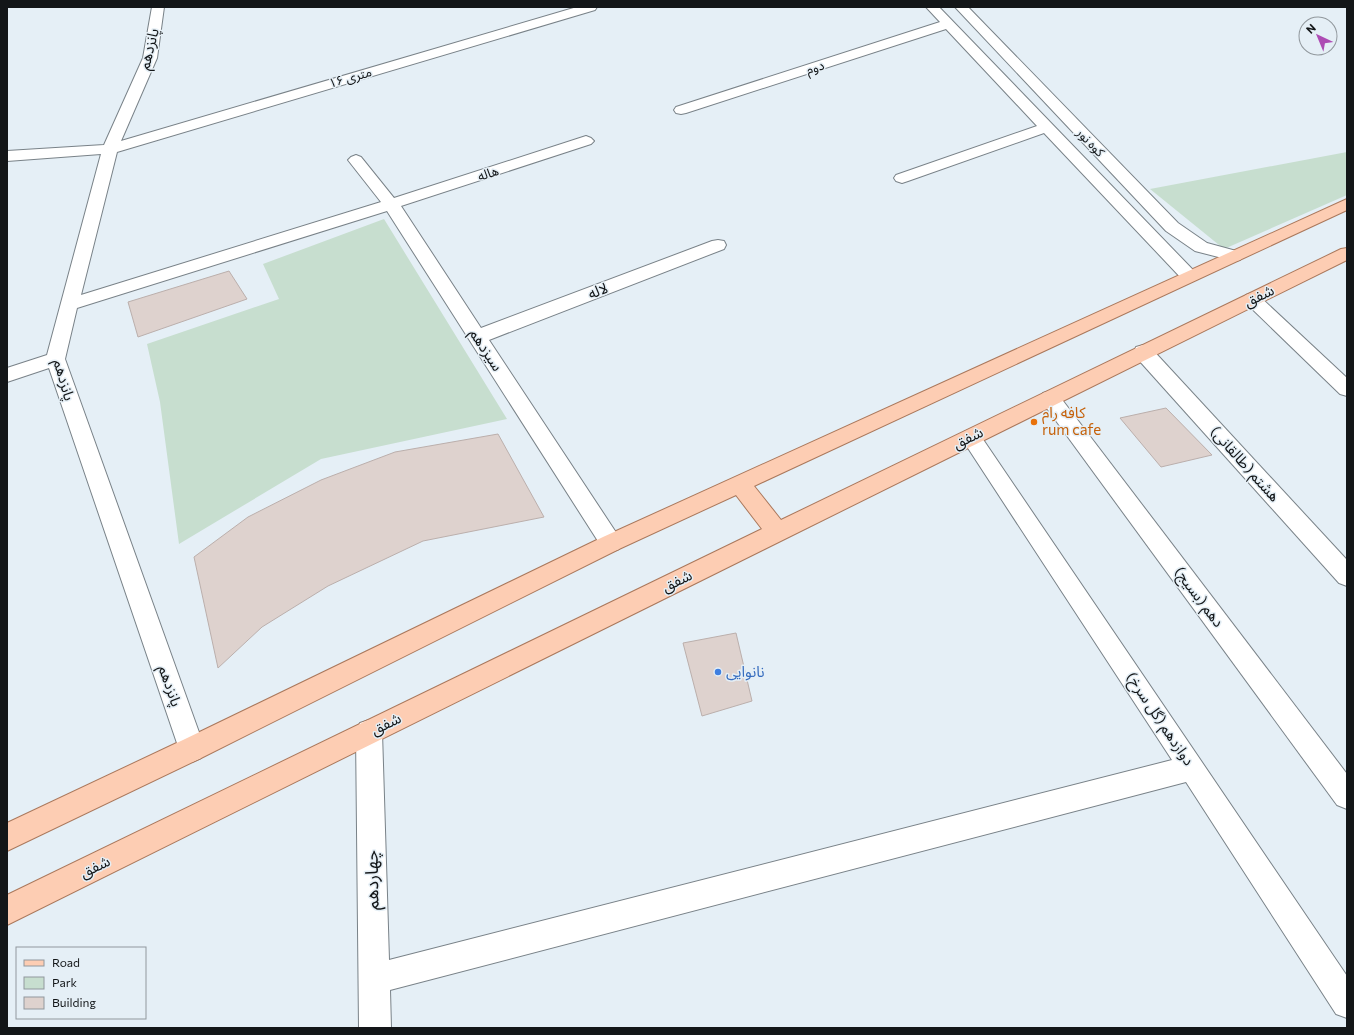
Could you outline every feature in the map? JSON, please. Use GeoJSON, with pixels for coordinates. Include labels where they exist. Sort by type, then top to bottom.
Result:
{"type":"FeatureCollection","features":[{"type":"Feature","properties":{"kind":"main road"},"geometry":{"type":"LineString","coordinates":[[7,837],[192,749],[611,543],[1347,204]]}},
{"type":"Feature","properties":{"kind":"main road","name":"شفق"},"geometry":{"type":"LineString","coordinates":[[7,910],[1347,253]]}},
{"type":"Feature","properties":{"kind":"main road"},"geometry":{"type":"LineString","coordinates":[[740,484],[777,532]]}},
{"type":"Feature","properties":{"kind":"street","name":"پانزدهم"},"geometry":{"type":"LineString","coordinates":[[158,7],[150,58],[110,149],[55,359],[192,749]]}},
{"type":"Feature","properties":{"kind":"street","name":"۱۶ متری"},"geometry":{"type":"LineString","coordinates":[[7,156],[110,149],[298,92],[591,7]]}},
{"type":"Feature","properties":{"kind":"street","name":"کوه نور"},"geometry":{"type":"LineString","coordinates":[[932,7],[1189,276]]}},
{"type":"Feature","properties":{"kind":"street","name":"کوه نور"},"geometry":{"type":"LineString","coordinates":[[961,7],[1172,227],[1201,247],[1234,256]]}},
{"type":"Feature","properties":{"kind":"street","name":"دوم"},"geometry":{"type":"LineString","coordinates":[[681,110],[948,24]]}},
{"type":"Feature","properties":{"kind":"street"},"geometry":{"type":"LineString","coordinates":[[902,178],[1047,127]]}},
{"type":"Feature","properties":{"kind":"street","name":"هاله"},"geometry":{"type":"LineString","coordinates":[[68,305],[391,204],[586,141]]}},
{"type":"Feature","properties":{"kind":"street","name":"سیزدهم"},"geometry":{"type":"LineString","coordinates":[[356,160],[391,204],[611,543]]}},
{"type":"Feature","properties":{"kind":"street"},"geometry":{"type":"LineString","coordinates":[[1166,252],[1182,255],[1192,250],[1191,240]]}},
{"type":"Feature","properties":{"kind":"street","name":"لاله"},"geometry":{"type":"LineString","coordinates":[[477,338],[718,244]]}},
{"type":"Feature","properties":{"kind":"street"},"geometry":{"type":"LineString","coordinates":[[1252,299],[1347,389]]}},
{"type":"Feature","properties":{"kind":"street","name":"هشتم (طالقانی)"},"geometry":{"type":"LineString","coordinates":[[1143,352],[1347,576]]}},
{"type":"Feature","properties":{"kind":"street"},"geometry":{"type":"LineString","coordinates":[[7,375],[55,359]]}},
{"type":"Feature","properties":{"kind":"street","name":"دهم (بسیج)"},"geometry":{"type":"LineString","coordinates":[[1050,398],[1347,796]]}},
{"type":"Feature","properties":{"kind":"street","name":"دوازدهم (گل سرخ)"},"geometry":{"type":"LineString","coordinates":[[970,437],[1192,768],[1347,1003]]}},
{"type":"Feature","properties":{"kind":"street","name":"چهاردهم"},"geometry":{"type":"LineString","coordinates":[[369,732],[375,1028]]}},
{"type":"Feature","properties":{"kind":"street"},"geometry":{"type":"LineString","coordinates":[[374,979],[1192,768]]}},
{"type":"Feature","properties":{"kind":"green space"},"geometry":{"type":"Polygon","coordinates":[[[1347,152],[1347,195],[1224,249],[1150,189],[1347,152]]]}},
{"type":"Feature","properties":{"kind":"green space"},"geometry":{"type":"Polygon","coordinates":[[[384,219],[507,419],[321,459],[179,544],[160,402],[147,344],[279,299],[263,264],[384,219]]]}},
{"type":"Feature","properties":{"kind":"building"},"geometry":{"type":"Polygon","coordinates":[[[229,271],[247,299],[138,337],[128,302],[229,271]]]}},
{"type":"Feature","properties":{"kind":"building"},"geometry":{"type":"Polygon","coordinates":[[[1166,408],[1212,455],[1161,467],[1120,418],[1166,408]]]}},
{"type":"Feature","properties":{"kind":"building"},"geometry":{"type":"Polygon","coordinates":[[[498,434],[544,517],[423,541],[328,586],[262,627],[218,668],[194,557],[248,517],[321,480],[395,452],[498,434]]]}},
{"type":"Feature","properties":{"kind":"building","name":"نانوایی"},"geometry":{"type":"Polygon","coordinates":[[[736,633],[752,701],[702,716],[683,643],[736,633]]]}},
{"type":"Feature","properties":{"kind":"place","name":"کافه رام rum cafe"},"geometry":{"type":"Point","coordinates":[1034,422]}},
{"type":"Feature","properties":{"kind":"place","name":"نانوایی"},"geometry":{"type":"Point","coordinates":[718,672]}}]}
